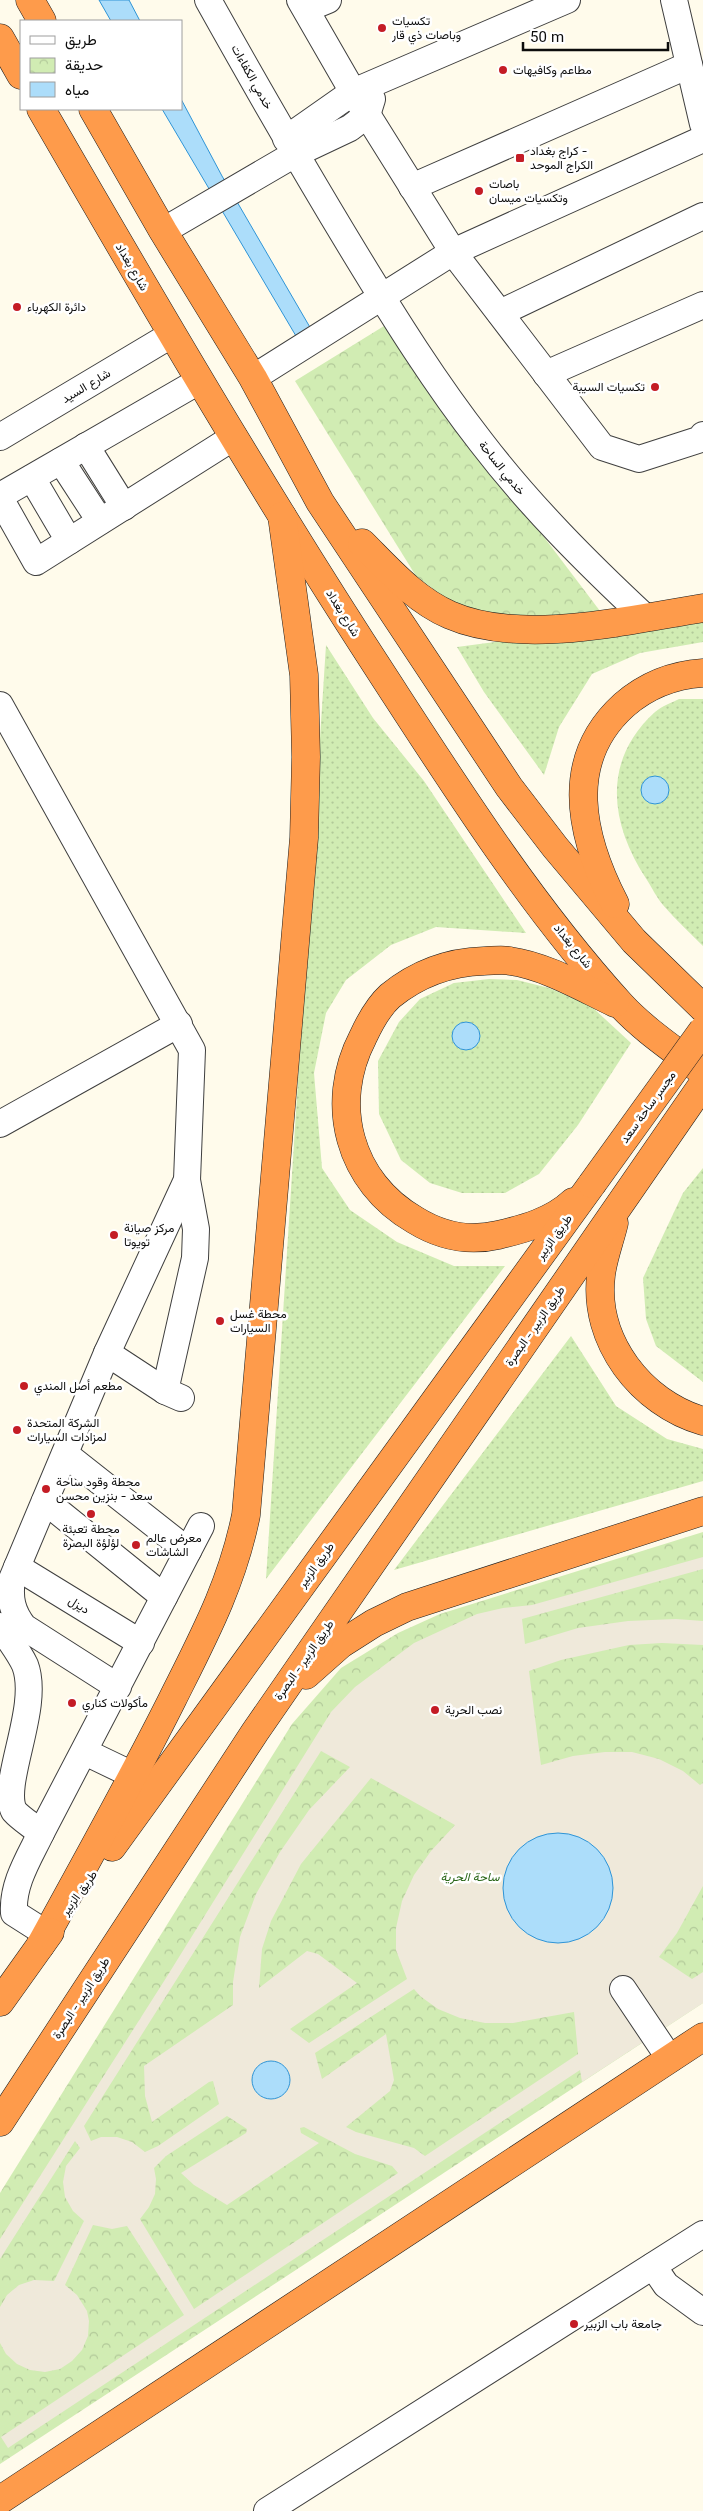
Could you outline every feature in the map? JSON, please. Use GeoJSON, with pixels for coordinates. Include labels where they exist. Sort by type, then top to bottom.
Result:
{"type":"FeatureCollection","features":[{"type":"Feature","properties":{"kind":"highway"},"geometry":{"type":"LineString","coordinates":[[30,0],[41,20]]}},
{"type":"Feature","properties":{"kind":"highway"},"geometry":{"type":"LineString","coordinates":[[0,38],[20,73]]}},
{"type":"Feature","properties":{"kind":"highway","name":"شارع بغداد"},"geometry":{"type":"LineString","coordinates":[[42,110],[171,335],[282,516],[454,786],[548,915],[622,1007],[703,1072]]}},
{"type":"Feature","properties":{"kind":"highway"},"geometry":{"type":"LineString","coordinates":[[94,110],[163,231],[253,378],[320,502],[509,787],[555,846],[634,940],[703,1008]]}},
{"type":"Feature","properties":{"kind":"highway"},"geometry":{"type":"LineString","coordinates":[[320,502],[396,576],[425,601],[451,615],[502,629],[560,629],[646,618],[703,608]]}},
{"type":"Feature","properties":{"kind":"highway"},"geometry":{"type":"LineString","coordinates":[[0,2002],[44,1940],[134,1776],[204,1638],[228,1582],[246,1515],[304,838],[306,757],[304,675],[282,516]]}},
{"type":"Feature","properties":{"kind":"highway"},"geometry":{"type":"LineString","coordinates":[[634,940],[602,879],[588,841],[583,802],[585,771],[594,745],[606,724],[636,695],[659,682],[681,675],[703,673]]}},
{"type":"Feature","properties":{"kind":"highway"},"geometry":{"type":"LineString","coordinates":[[592,1184],[569,1206],[522,1230],[482,1239],[449,1236],[399,1211],[380,1194],[360,1165],[348,1131],[345,1094],[356,1049],[368,1026],[389,997],[428,971],[466,962],[510,960],[561,977],[622,1007]]}},
{"type":"Feature","properties":{"kind":"highway","name":"مجسر ساحة سعد"},"geometry":{"type":"LineString","coordinates":[[592,1184],[703,1030]]}},
{"type":"Feature","properties":{"kind":"highway"},"geometry":{"type":"LineString","coordinates":[[703,1084],[619,1204],[601,1276],[602,1310],[613,1346],[635,1379],[658,1400],[690,1417],[703,1421]]}},
{"type":"Feature","properties":{"kind":"highway","name":"طريق الزبير"},"geometry":{"type":"LineString","coordinates":[[44,1940],[592,1184]]}},
{"type":"Feature","properties":{"kind":"highway","name":"طريق الزبير - البصرة"},"geometry":{"type":"LineString","coordinates":[[0,2122],[255,1732],[619,1204]]}},
{"type":"Feature","properties":{"kind":"highway"},"geometry":{"type":"LineString","coordinates":[[255,1732],[312,1670],[341,1644],[374,1623],[407,1607],[703,1511]]}},
{"type":"Feature","properties":{"kind":"highway"},"geometry":{"type":"LineString","coordinates":[[0,2500],[703,2037]]}},
{"type":"Feature","properties":{"kind":"street","name":"خدمي الكفاءات"},"geometry":{"type":"LineString","coordinates":[[208,0],[291,147],[382,298]]}},
{"type":"Feature","properties":{"kind":"street"},"geometry":{"type":"LineString","coordinates":[[163,231],[242,186],[291,147],[353,92],[568,0]]}},
{"type":"Feature","properties":{"kind":"street"},"geometry":{"type":"LineString","coordinates":[[674,0],[703,124]]}},
{"type":"Feature","properties":{"kind":"street"},"geometry":{"type":"LineString","coordinates":[[311,3],[353,92],[453,252],[602,447],[639,458],[678,448],[701,439],[703,435]]}},
{"type":"Feature","properties":{"kind":"street"},"geometry":{"type":"LineString","coordinates":[[412,187],[689,65]]}},
{"type":"Feature","properties":{"kind":"street"},"geometry":{"type":"LineString","coordinates":[[291,147],[350,128],[367,115],[378,81]]}},
{"type":"Feature","properties":{"kind":"street"},"geometry":{"type":"LineString","coordinates":[[253,378],[453,252],[703,139]]}},
{"type":"Feature","properties":{"kind":"street"},"geometry":{"type":"LineString","coordinates":[[500,313],[703,216]]}},
{"type":"Feature","properties":{"kind":"street","name":"خدمي الساحة"},"geometry":{"type":"LineString","coordinates":[[382,298],[448,397],[519,489],[571,546],[646,618]]}},
{"type":"Feature","properties":{"kind":"street"},"geometry":{"type":"LineString","coordinates":[[546,374],[703,305]]}},
{"type":"Feature","properties":{"kind":"street","name":"شارع السيد"},"geometry":{"type":"LineString","coordinates":[[0,437],[171,335]]}},
{"type":"Feature","properties":{"kind":"street"},"geometry":{"type":"LineString","coordinates":[[200,381],[0,497],[36,562],[234,437]]}},
{"type":"Feature","properties":{"kind":"street"},"geometry":{"type":"LineString","coordinates":[[86,446],[124,506]]}},
{"type":"Feature","properties":{"kind":"street"},"geometry":{"type":"LineString","coordinates":[[61,461],[100,521]]}},
{"type":"Feature","properties":{"kind":"street"},"geometry":{"type":"LineString","coordinates":[[32,478],[69,541]]}},
{"type":"Feature","properties":{"kind":"street"},"geometry":{"type":"LineString","coordinates":[[0,705],[192,1050],[187,1180],[196,1229],[195,1258],[174,1395],[107,1353]]}},
{"type":"Feature","properties":{"kind":"street"},"geometry":{"type":"LineString","coordinates":[[0,1124],[179,1024]]}},
{"type":"Feature","properties":{"kind":"street"},"geometry":{"type":"LineString","coordinates":[[118,1688],[24,1627],[14,1613],[10,1596],[12,1579],[107,1353],[187,1180]]}},
{"type":"Feature","properties":{"kind":"street"},"geometry":{"type":"LineString","coordinates":[[65,1454],[188,1551]]}},
{"type":"Feature","properties":{"kind":"street"},"geometry":{"type":"LineString","coordinates":[[45,1501],[164,1597]]}},
{"type":"Feature","properties":{"kind":"street"},"geometry":{"type":"LineString","coordinates":[[44,1940],[14,1913],[17,1883],[41,1833],[85,1752],[201,1526]]}},
{"type":"Feature","properties":{"kind":"street","name":"ديزل"},"geometry":{"type":"LineString","coordinates":[[17,1567],[141,1643]]}},
{"type":"Feature","properties":{"kind":"street"},"geometry":{"type":"LineString","coordinates":[[0,1626],[25,1666],[28,1699],[6,1783],[8,1798],[13,1810],[41,1833]]}},
{"type":"Feature","properties":{"kind":"street"},"geometry":{"type":"LineString","coordinates":[[85,1752],[134,1776]]}},
{"type":"Feature","properties":{"kind":"street"},"geometry":{"type":"LineString","coordinates":[[623,1989],[670,2059]]}},
{"type":"Feature","properties":{"kind":"street"},"geometry":{"type":"LineString","coordinates":[[268,2511],[703,2234]]}},
{"type":"Feature","properties":{"kind":"street"},"geometry":{"type":"LineString","coordinates":[[653,2266],[666,2285],[703,2312]]}},
{"type":"Feature","properties":{"kind":"green space"},"geometry":{"type":"Polygon","coordinates":[[[384,326],[600,611],[529,619],[457,607],[416,576],[295,381],[384,326]]]}},
{"type":"Feature","properties":{"kind":"green space"},"geometry":{"type":"Polygon","coordinates":[[[703,614],[703,642],[640,653],[592,674],[559,727],[544,775],[484,692],[457,647],[703,614]]]}},
{"type":"Feature","properties":{"kind":"green space"},"geometry":{"type":"Polygon","coordinates":[[[326,645],[373,718],[424,781],[526,933],[436,927],[391,945],[346,980],[326,1013],[314,1073],[322,1168],[350,1210],[397,1242],[454,1266],[505,1266],[266,1579],[326,645]]]}},
{"type":"Feature","properties":{"kind":"green space"},"geometry":{"type":"Polygon","coordinates":[[[679,699],[703,699],[703,946],[678,921],[655,893],[635,859],[625,837],[619,815],[617,793],[619,772],[626,751],[638,731],[655,712],[679,699]]]}},
{"type":"Feature","properties":{"kind":"green space"},"geometry":{"type":"Polygon","coordinates":[[[489,979],[517,980],[549,988],[575,999],[592,1007],[631,1043],[578,1125],[539,1174],[505,1193],[462,1193],[430,1183],[401,1160],[379,1114],[378,1061],[399,1022],[420,999],[454,983],[489,979]]]}},
{"type":"Feature","properties":{"kind":"green space"},"geometry":{"type":"Polygon","coordinates":[[[703,1168],[703,1382],[656,1346],[646,1319],[643,1278],[683,1193],[703,1168]]]}},
{"type":"Feature","properties":{"kind":"green space"},"geometry":{"type":"Polygon","coordinates":[[[571,1336],[616,1406],[667,1439],[703,1449],[703,1481],[394,1570],[571,1336]]]}},
{"type":"Feature","properties":{"kind":"green space","name":"ساحة الحرية"},"geometry":{"type":"Polygon","coordinates":[[[703,1532],[703,2003],[0,2464],[0,2193],[292,1724],[341,1668],[398,1633],[440,1614],[703,1532]]]}},
{"type":"Feature","properties":{"kind":"shaded area"},"geometry":{"type":"Polygon","coordinates":[[[703,1557],[703,1569],[522,1619],[525,1644],[578,1628],[628,1621],[676,1619],[703,1621],[703,1645],[662,1643],[629,1645],[561,1660],[529,1671],[541,1765],[573,1756],[605,1752],[632,1752],[659,1759],[683,1771],[700,1785],[703,1783],[703,1886],[677,1933],[659,1957],[692,1979],[703,1972],[703,2003],[582,2082],[580,2070],[8,2448],[1,2437],[184,2315],[127,2226],[112,2229],[93,2225],[65,2285],[77,2295],[87,2311],[89,2321],[88,2336],[82,2350],[72,2361],[60,2369],[45,2372],[30,2370],[17,2364],[6,2354],[0,2343],[0,2307],[7,2295],[19,2285],[34,2280],[54,2281],[84,2221],[73,2211],[65,2197],[63,2182],[66,2166],[80,2148],[75,2141],[0,2259],[0,2239],[166,1978],[331,1712],[355,1687],[414,1643],[477,1614],[503,1608],[532,1605],[703,1557]],[[321,1751],[84,2126],[91,2141],[101,2137],[117,2137],[132,2142],[145,2152],[158,2146],[219,2104],[213,2081],[209,2082],[152,2122],[145,2096],[144,2066],[233,2005],[233,1982],[240,1937],[256,1894],[280,1852],[309,1810],[350,1767],[321,1751]],[[371,1778],[301,1864],[271,1921],[262,1949],[259,1988],[307,1951],[318,1954],[357,1983],[290,2029],[309,2043],[407,1979],[396,1950],[396,1928],[402,1901],[414,1875],[431,1851],[455,1825],[371,1778]],[[414,1989],[315,2053],[322,2079],[386,2034],[394,2080],[390,2091],[346,2127],[356,2132],[414,2148],[425,2156],[578,2054],[574,2012],[513,2023],[485,2023],[460,2018],[438,2009],[420,1996],[414,1989]],[[227,2116],[166,2156],[154,2168],[156,2179],[155,2194],[149,2207],[140,2219],[194,2309],[398,2173],[392,2166],[355,2154],[304,2127],[300,2128],[301,2133],[319,2143],[227,2205],[194,2185],[181,2173],[246,2133],[247,2129],[227,2116]]]}},
{"type":"Feature","properties":{"kind":"water"},"geometry":{"type":"Polygon","coordinates":[[[99,0],[129,0],[139,20],[110,20],[99,0]]]}},
{"type":"Feature","properties":{"kind":"water"},"geometry":{"type":"Polygon","coordinates":[[[182,101],[222,176],[311,329],[296,336],[163,110],[182,110],[182,101]]]}},
{"type":"Feature","properties":{"kind":"water"},"geometry":{"type":"Polygon","coordinates":[[[655,776],[665,780],[669,790],[665,800],[655,804],[645,800],[641,790],[645,780],[655,776]]]}},
{"type":"Feature","properties":{"kind":"water"},"geometry":{"type":"Polygon","coordinates":[[[466,1022],[476,1026],[480,1036],[476,1046],[466,1050],[456,1046],[452,1036],[456,1026],[466,1022]]]}},
{"type":"Feature","properties":{"kind":"water"},"geometry":{"type":"Polygon","coordinates":[[[558,1833],[579,1837],[597,1849],[609,1867],[613,1888],[609,1909],[597,1927],[579,1939],[558,1943],[537,1939],[519,1927],[507,1909],[503,1888],[507,1867],[519,1849],[537,1837],[558,1833]]]}},
{"type":"Feature","properties":{"kind":"water"},"geometry":{"type":"Polygon","coordinates":[[[271,2061],[278,2062],[284,2067],[289,2073],[289,2087],[284,2093],[278,2098],[271,2099],[264,2098],[258,2093],[253,2087],[252,2080],[253,2073],[258,2067],[264,2062],[271,2061]]]}},
{"type":"Feature","properties":{"kind":"place","name":"تكسيات وباصات ذي قار"},"geometry":{"type":"Point","coordinates":[382,28]}},
{"type":"Feature","properties":{"kind":"place","name":"مطاعم وكافيهات"},"geometry":{"type":"Point","coordinates":[503,70]}},
{"type":"Feature","properties":{"kind":"place","name":"كراج بغداد - الكراج الموحد"},"geometry":{"type":"Point","coordinates":[520,158]}},
{"type":"Feature","properties":{"kind":"place","name":"باصات وتكسيات ميسان"},"geometry":{"type":"Point","coordinates":[479,191]}},
{"type":"Feature","properties":{"kind":"place","name":"دائرة الكهرباء"},"geometry":{"type":"Point","coordinates":[17,307]}},
{"type":"Feature","properties":{"kind":"place","name":"تكسيات السيبة"},"geometry":{"type":"Point","coordinates":[655,387]}},
{"type":"Feature","properties":{"kind":"place","name":"مركز صيانة تويوتا"},"geometry":{"type":"Point","coordinates":[114,1235]}},
{"type":"Feature","properties":{"kind":"place","name":"محطة غسل السيارات"},"geometry":{"type":"Point","coordinates":[220,1321]}},
{"type":"Feature","properties":{"kind":"place","name":"مطعم أصل المندي"},"geometry":{"type":"Point","coordinates":[24,1386]}},
{"type":"Feature","properties":{"kind":"place","name":"الشركة المتحدة لمزادات السيارات"},"geometry":{"type":"Point","coordinates":[17,1430]}},
{"type":"Feature","properties":{"kind":"place","name":"محطة وقود ساحة سعد - بنزين محسن"},"geometry":{"type":"Point","coordinates":[46,1489]}},
{"type":"Feature","properties":{"kind":"place","name":"محطة تعبئة لؤلؤة البصرة"},"geometry":{"type":"Point","coordinates":[91,1514]}},
{"type":"Feature","properties":{"kind":"place","name":"معرض عالم الشاشات"},"geometry":{"type":"Point","coordinates":[136,1545]}},
{"type":"Feature","properties":{"kind":"place","name":"مأكولات كناري"},"geometry":{"type":"Point","coordinates":[72,1703]}},
{"type":"Feature","properties":{"kind":"place","name":"نصب الحرية"},"geometry":{"type":"Point","coordinates":[435,1710]}},
{"type":"Feature","properties":{"kind":"place","name":"جامعة باب الزبير"},"geometry":{"type":"Point","coordinates":[574,2324]}}]}
